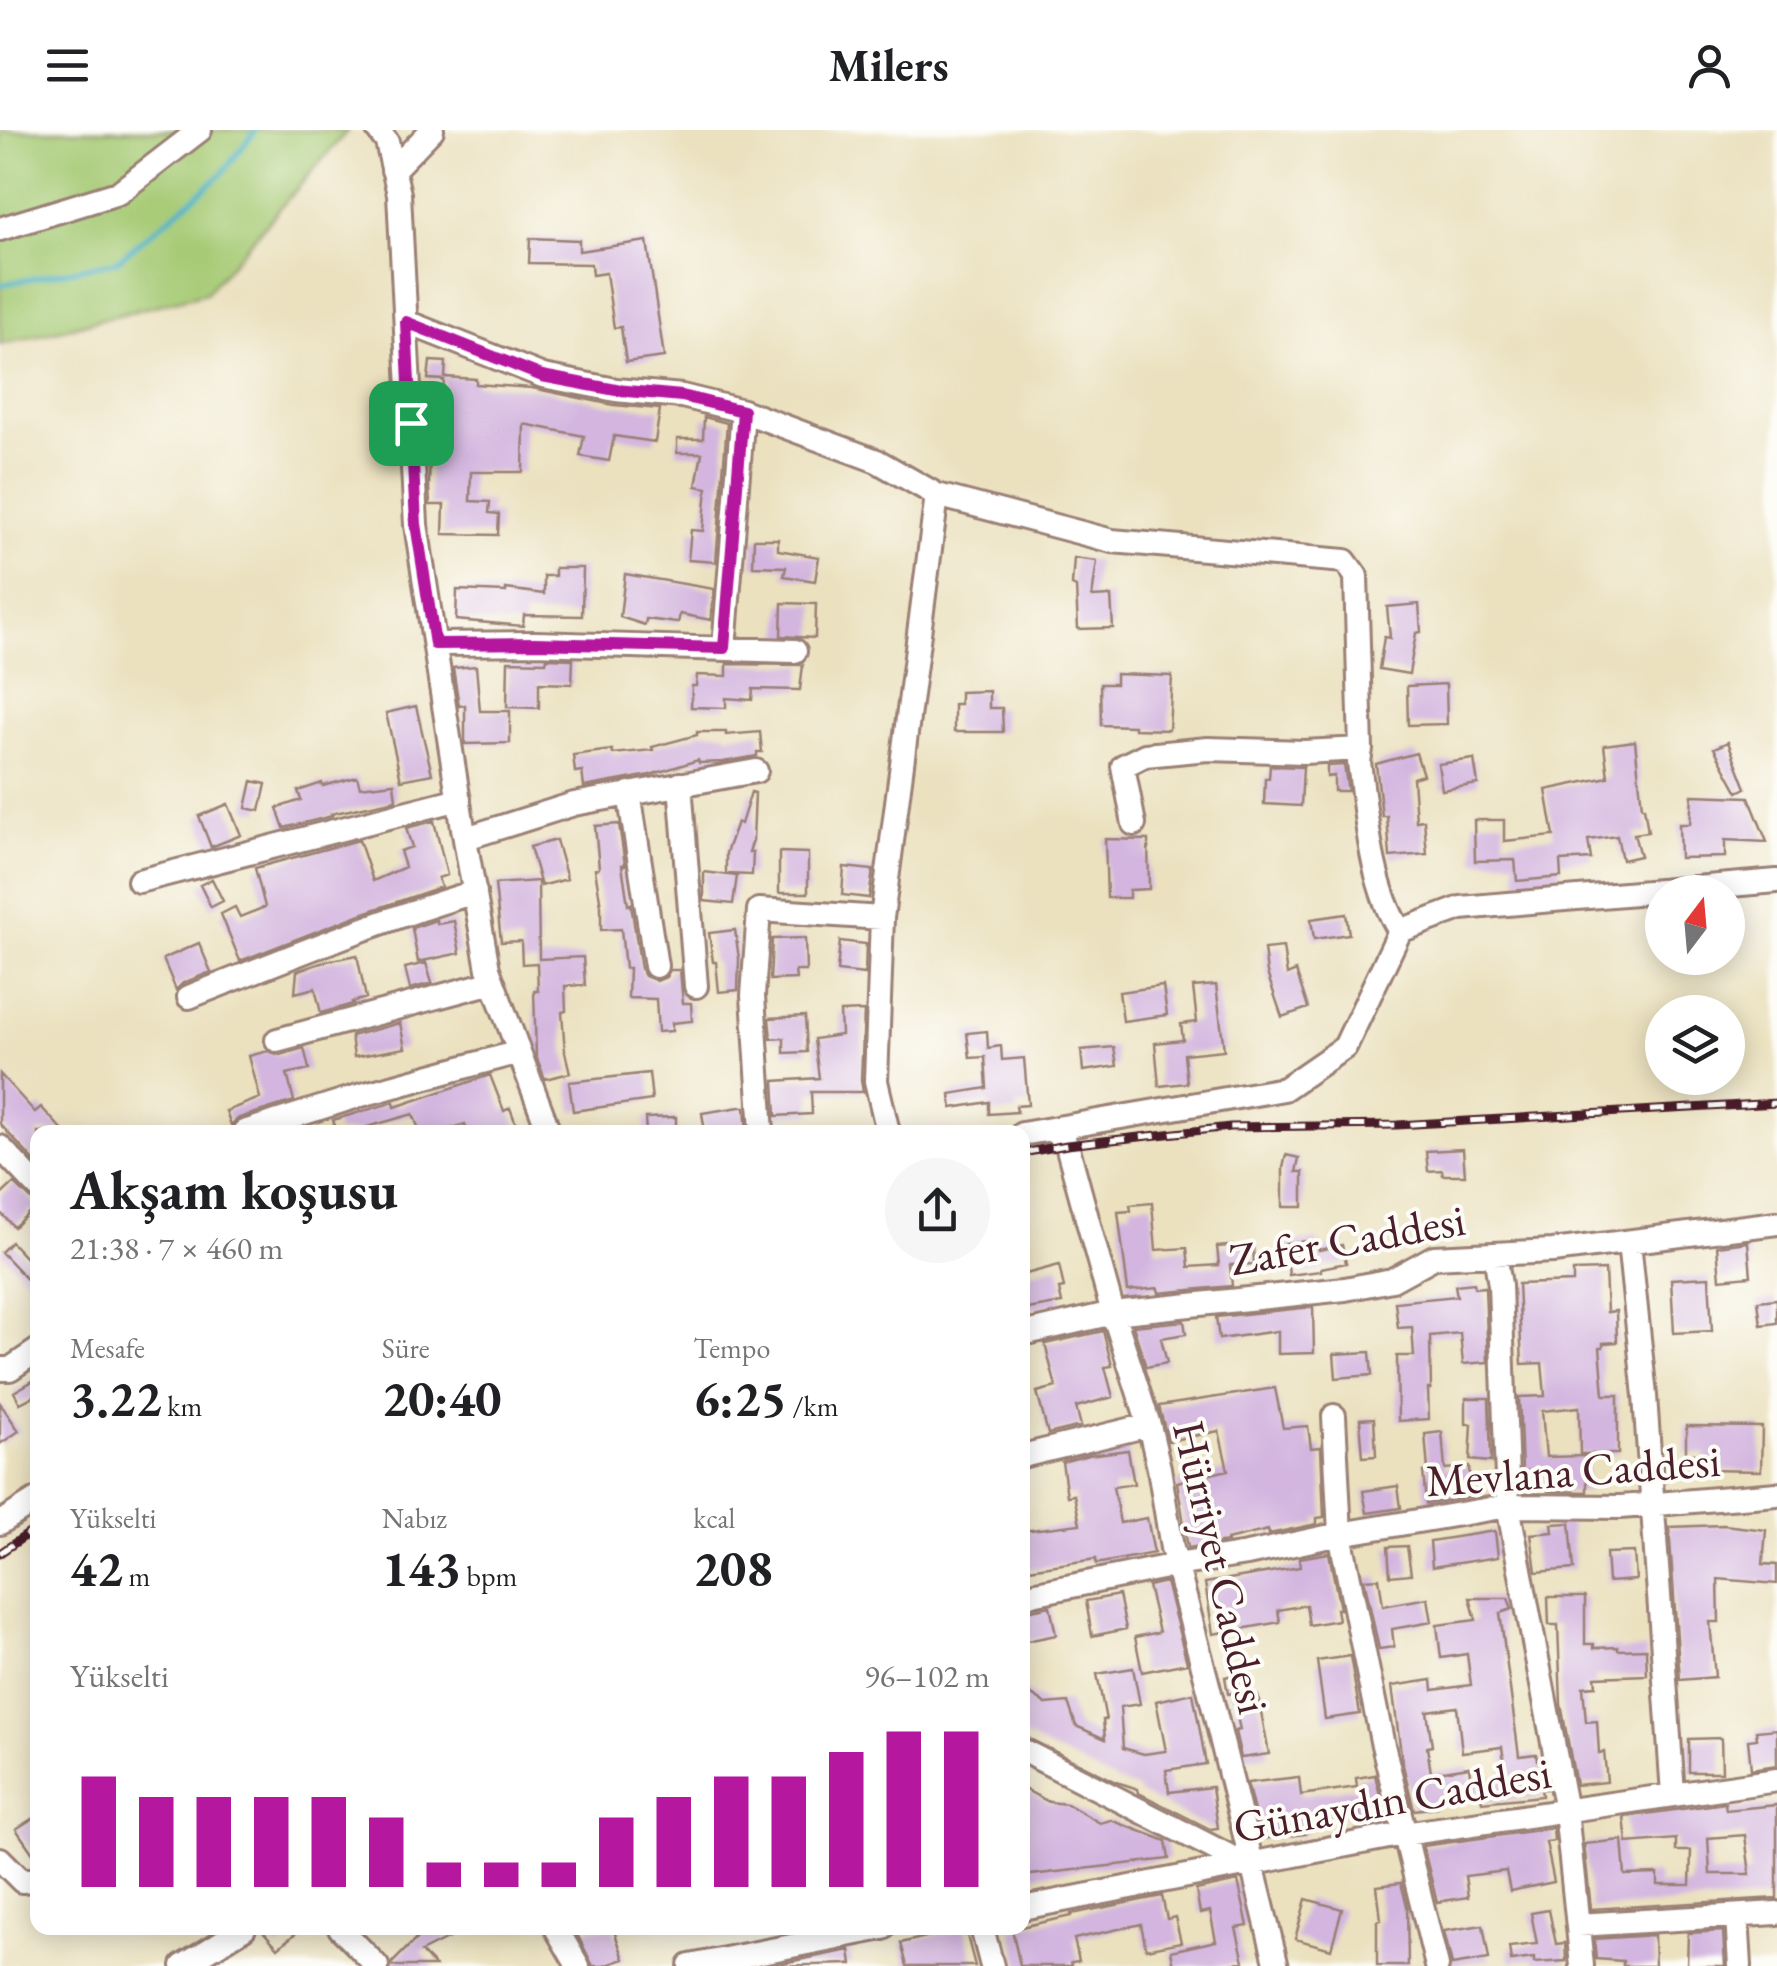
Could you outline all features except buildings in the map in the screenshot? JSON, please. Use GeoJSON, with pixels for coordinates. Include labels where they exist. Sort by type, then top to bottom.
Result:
{"type":"FeatureCollection","features":[{"type":"Feature","properties":{"kind":"street"},"geometry":{"type":"LineString","coordinates":[[0,229],[118,193],[200,130]]}},
{"type":"Feature","properties":{"kind":"street"},"geometry":{"type":"LineString","coordinates":[[378,130],[387,142],[399,194],[416,524],[474,892],[488,968],[547,1125]]}},
{"type":"Feature","properties":{"kind":"street"},"geometry":{"type":"LineString","coordinates":[[393,170],[432,130]]}},
{"type":"Feature","properties":{"kind":"street"},"geometry":{"type":"LineString","coordinates":[[406,322],[542,376],[616,390],[682,396],[743,411],[877,460],[937,494],[1112,541],[1344,562],[1356,576],[1359,762],[1373,857],[1392,918],[1400,931]]}},
{"type":"Feature","properties":{"kind":"street"},"geometry":{"type":"LineString","coordinates":[[724,648],[743,411]]}},
{"type":"Feature","properties":{"kind":"street"},"geometry":{"type":"LineString","coordinates":[[886,1125],[876,1081],[882,918],[937,494]]}},
{"type":"Feature","properties":{"kind":"street"},"geometry":{"type":"LineString","coordinates":[[435,644],[795,651]]}},
{"type":"Feature","properties":{"kind":"street"},"geometry":{"type":"LineString","coordinates":[[1134,824],[1122,766],[1145,755],[1208,750],[1361,749]]}},
{"type":"Feature","properties":{"kind":"street"},"geometry":{"type":"LineString","coordinates":[[466,838],[574,804],[756,771]]}},
{"type":"Feature","properties":{"kind":"street"},"geometry":{"type":"LineString","coordinates":[[680,784],[696,986]]}},
{"type":"Feature","properties":{"kind":"street"},"geometry":{"type":"LineString","coordinates":[[629,793],[656,966]]}},
{"type":"Feature","properties":{"kind":"street"},"geometry":{"type":"LineString","coordinates":[[140,881],[459,799]]}},
{"type":"Feature","properties":{"kind":"street"},"geometry":{"type":"LineString","coordinates":[[1030,1133],[1284,1089],[1345,1047],[1400,931],[1460,908],[1777,881]]}},
{"type":"Feature","properties":{"kind":"street"},"geometry":{"type":"LineString","coordinates":[[189,997],[348,934],[474,892]]}},
{"type":"Feature","properties":{"kind":"street"},"geometry":{"type":"LineString","coordinates":[[762,1125],[754,996],[759,910],[882,918]]}},
{"type":"Feature","properties":{"kind":"street"},"geometry":{"type":"LineString","coordinates":[[277,1040],[493,982]]}},
{"type":"Feature","properties":{"kind":"street"},"geometry":{"type":"LineString","coordinates":[[266,1125],[519,1052]]}},
{"type":"Feature","properties":{"kind":"street","name":"Hürriyet Caddesi"},"geometry":{"type":"LineString","coordinates":[[1050,1130],[1066,1145],[1149,1425],[1176,1565],[1276,1966]]}},
{"type":"Feature","properties":{"kind":"street"},"geometry":{"type":"LineString","coordinates":[[0,1148],[30,1178]]}},
{"type":"Feature","properties":{"kind":"street","name":"Zafer Caddesi"},"geometry":{"type":"LineString","coordinates":[[1030,1332],[1113,1313],[1345,1289],[1392,1280],[1434,1257],[1552,1251],[1777,1222]]}},
{"type":"Feature","properties":{"kind":"street"},"geometry":{"type":"LineString","coordinates":[[1629,1242],[1645,1396],[1673,1794]]}},
{"type":"Feature","properties":{"kind":"street"},"geometry":{"type":"LineString","coordinates":[[1495,1254],[1500,1285],[1508,1506],[1566,1810],[1582,1966]]}},
{"type":"Feature","properties":{"kind":"street"},"geometry":{"type":"LineString","coordinates":[[0,1369],[10,1369],[30,1355]]}},
{"type":"Feature","properties":{"kind":"street"},"geometry":{"type":"LineString","coordinates":[[1334,1416],[1340,1534],[1382,1741],[1436,1966]]}},
{"type":"Feature","properties":{"kind":"street"},"geometry":{"type":"LineString","coordinates":[[1030,1454],[1149,1425]]}},
{"type":"Feature","properties":{"kind":"street","name":"Mevlana Caddesi"},"geometry":{"type":"LineString","coordinates":[[1030,1594],[1340,1534],[1508,1506],[1651,1506],[1777,1494]]}},
{"type":"Feature","properties":{"kind":"street"},"geometry":{"type":"LineString","coordinates":[[0,1523],[30,1504]]}},
{"type":"Feature","properties":{"kind":"street"},"geometry":{"type":"LineString","coordinates":[[1030,1754],[1236,1860],[1252,1862]]}},
{"type":"Feature","properties":{"kind":"street","name":"Günaydın Caddesi"},"geometry":{"type":"LineString","coordinates":[[1030,1906],[1404,1834],[1777,1780]]}},
{"type":"Feature","properties":{"kind":"street"},"geometry":{"type":"LineString","coordinates":[[0,1859],[22,1881],[30,1880]]}},
{"type":"Feature","properties":{"kind":"street"},"geometry":{"type":"LineString","coordinates":[[1578,1925],[1777,1914]]}},
{"type":"Feature","properties":{"kind":"street"},"geometry":{"type":"LineString","coordinates":[[1737,1916],[1740,1966]]}},
{"type":"Feature","properties":{"kind":"street"},"geometry":{"type":"LineString","coordinates":[[184,1966],[233,1935]]}},
{"type":"Feature","properties":{"kind":"street"},"geometry":{"type":"LineString","coordinates":[[347,1935],[376,1966]]}},
{"type":"Feature","properties":{"kind":"street"},"geometry":{"type":"LineString","coordinates":[[560,1935],[578,1966]]}},
{"type":"Feature","properties":{"kind":"street"},"geometry":{"type":"LineString","coordinates":[[690,1966],[847,1935]]}},
{"type":"Feature","properties":{"kind":"street"},"geometry":{"type":"LineString","coordinates":[[984,1935],[992,1966]]}},
{"type":"Feature","properties":{"kind":"green space"},"geometry":{"type":"Polygon","coordinates":[[[0,130],[348,130],[206,293],[0,345],[0,130]]]}},
{"type":"Feature","properties":{"kind":"waterway"},"geometry":{"type":"LineString","coordinates":[[0,285],[117,261],[220,176],[256,130]]}},
{"type":"Feature","properties":{"kind":"railway"},"geometry":{"type":"LineString","coordinates":[[1030,1152],[1230,1127],[1397,1125],[1777,1103]]}},
{"type":"Feature","properties":{"kind":"railway"},"geometry":{"type":"LineString","coordinates":[[0,1553],[30,1532]]}},
{"type":"Feature","properties":{"kind":"route"},"geometry":{"type":"LineString","coordinates":[[406,322],[542,376],[616,390],[682,396],[743,411],[724,648],[435,644],[416,524],[411,423],[406,322]]}}]}
